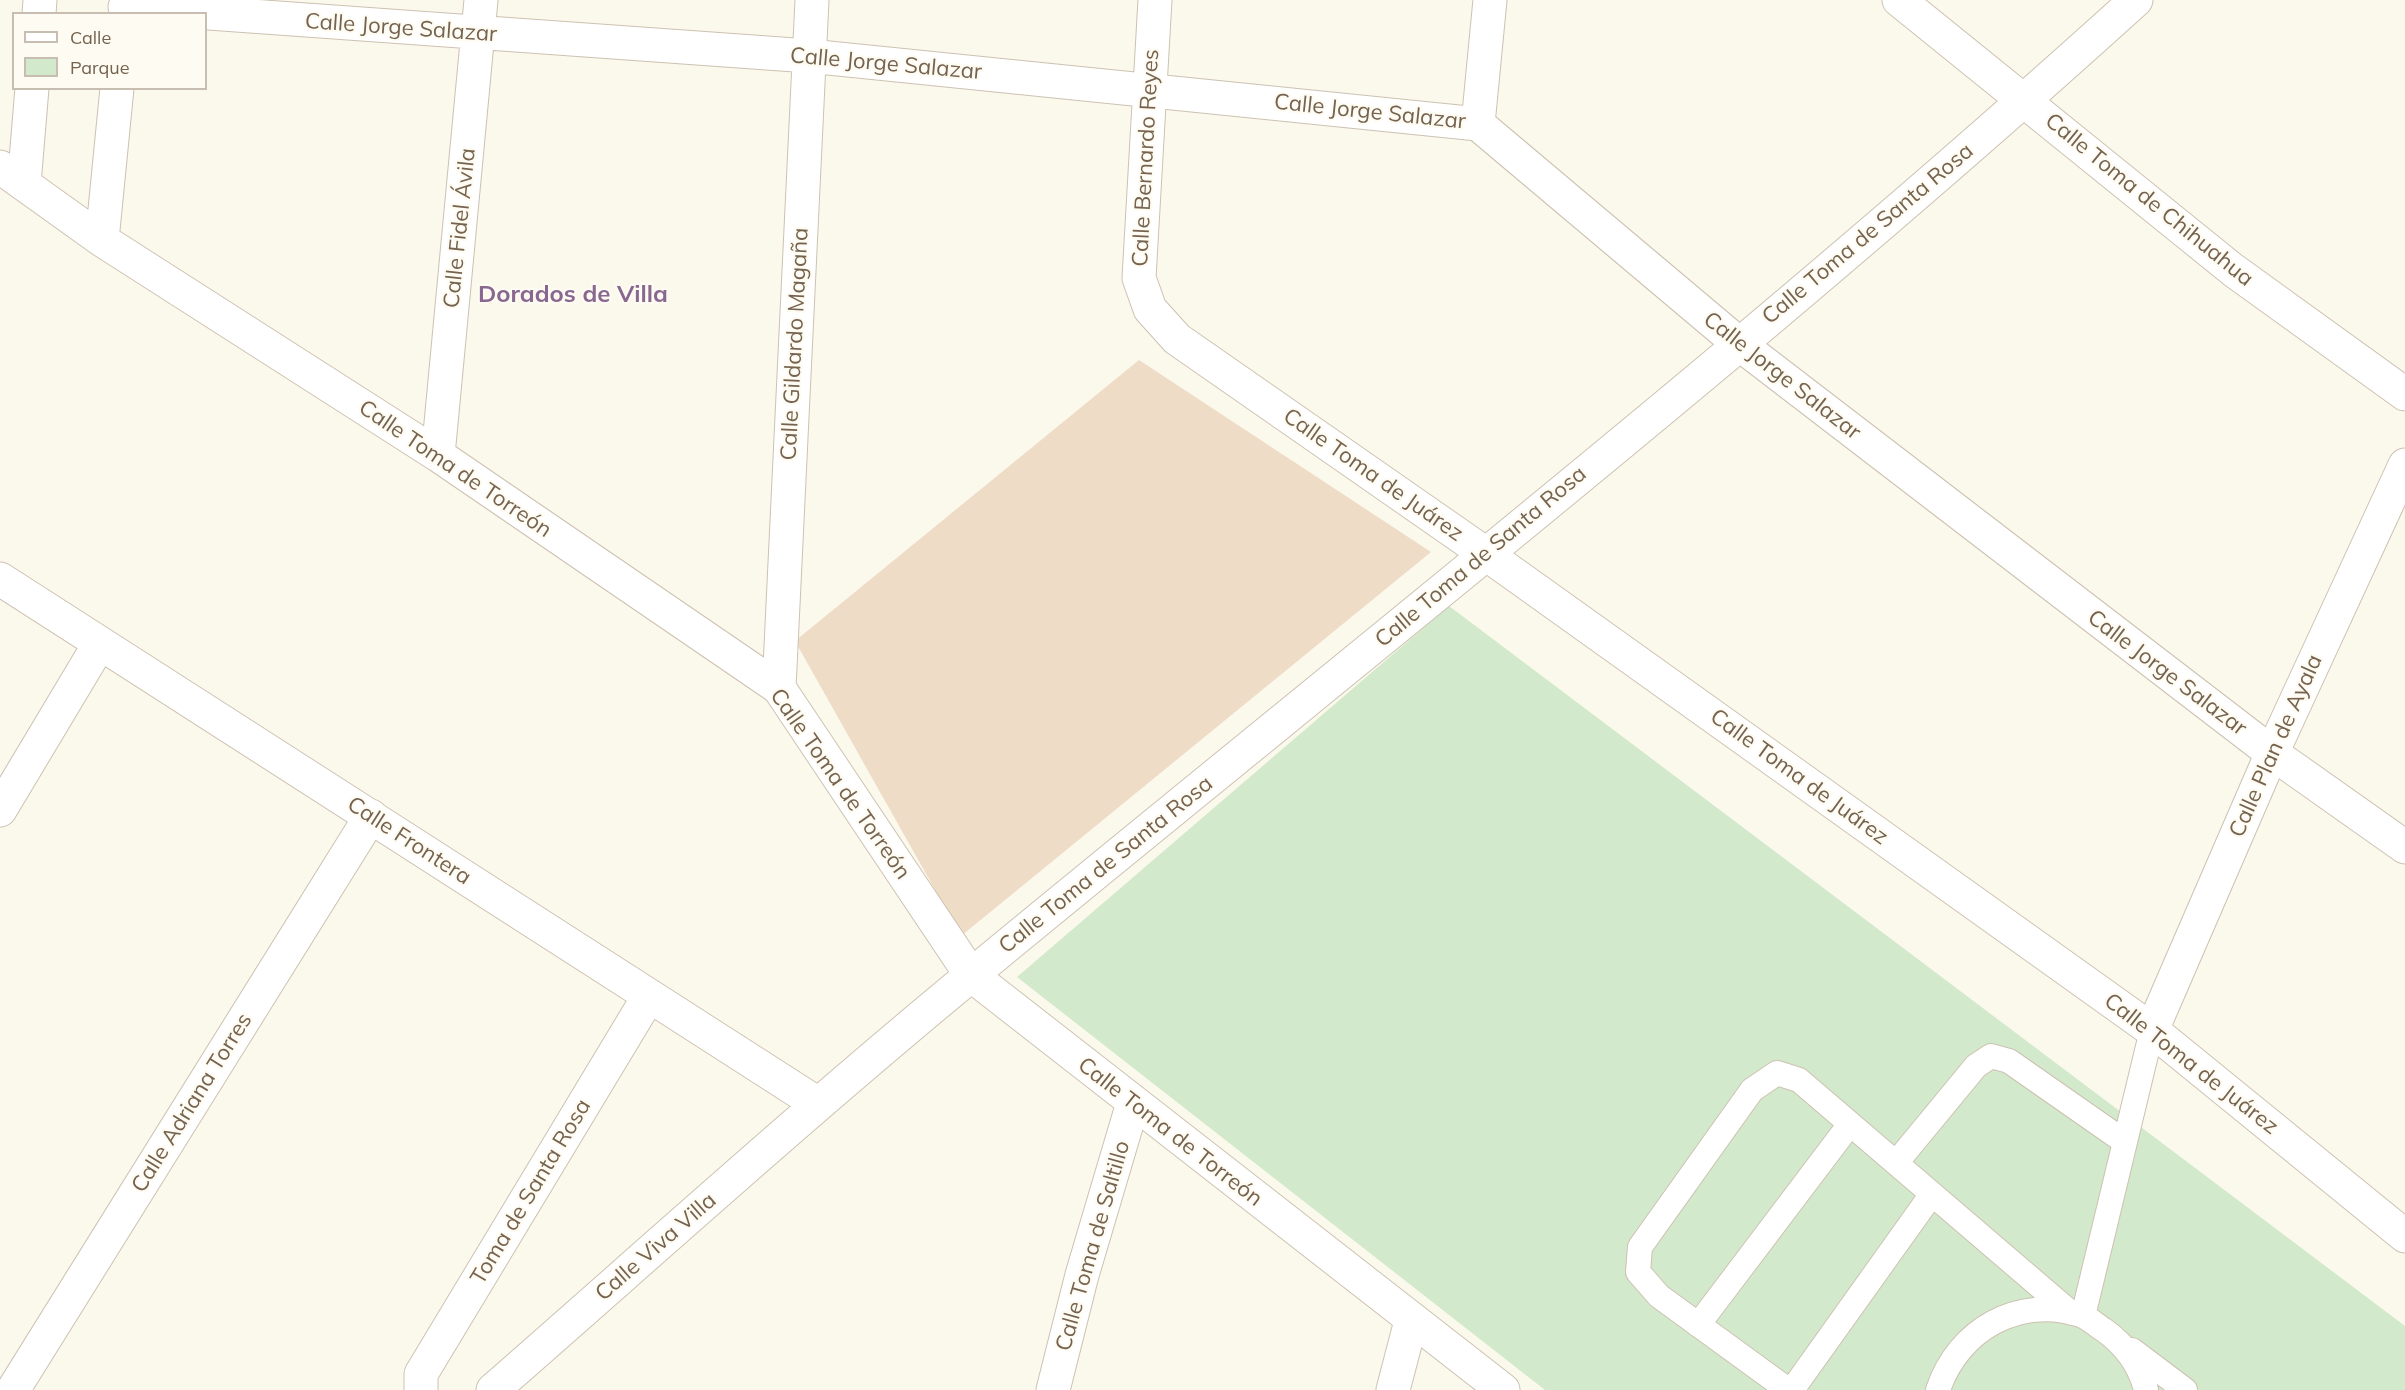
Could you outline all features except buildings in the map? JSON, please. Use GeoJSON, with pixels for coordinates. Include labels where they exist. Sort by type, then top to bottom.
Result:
{"type":"FeatureCollection","features":[{"type":"Feature","properties":{"kind":"street","name":"Calle Fidel Ávila"},"geometry":{"type":"LineString","coordinates":[[438,455],[481,0]]}},
{"type":"Feature","properties":{"kind":"street","name":"Calle Gildardo Magaña"},"geometry":{"type":"LineString","coordinates":[[779,688],[812,0]]}},
{"type":"Feature","properties":{"kind":"street","name":"Calle Bernardo Reyes"},"geometry":{"type":"LineString","coordinates":[[1155,0],[1139,278],[1150,309],[1178,339]]}},
{"type":"Feature","properties":{"kind":"street"},"geometry":{"type":"LineString","coordinates":[[1479,124],[1490,0]]}},
{"type":"Feature","properties":{"kind":"street","name":"Calle Toma de Chihuahua"},"geometry":{"type":"LineString","coordinates":[[1899,0],[2233,270],[2405,394]]}},
{"type":"Feature","properties":{"kind":"street","name":"Calle Toma de Santa Rosa"},"geometry":{"type":"LineString","coordinates":[[818,1104],[971,975],[1486,554],[1738,344],[2025,101],[2136,0]]}},
{"type":"Feature","properties":{"kind":"street","name":"Calle Jorge Salazar"},"geometry":{"type":"LineString","coordinates":[[125,7],[191,12]]}},
{"type":"Feature","properties":{"kind":"street","name":"Calle Jorge Salazar"},"geometry":{"type":"LineString","coordinates":[[207,13],[809,56],[1479,124],[1738,344],[2272,753],[2405,847]]}},
{"type":"Feature","properties":{"kind":"street"},"geometry":{"type":"LineString","coordinates":[[12,175],[32,90]]}},
{"type":"Feature","properties":{"kind":"street"},"geometry":{"type":"LineString","coordinates":[[102,240],[117,90]]}},
{"type":"Feature","properties":{"kind":"street","name":"Calle Toma de Torreón"},"geometry":{"type":"LineString","coordinates":[[12,175],[102,240],[438,455],[779,688],[971,975],[1411,1321],[1503,1390]]}},
{"type":"Feature","properties":{"kind":"street","name":"Calle Toma de Juárez"},"geometry":{"type":"LineString","coordinates":[[1178,339],[1486,554],[2152,1030],[2405,1236]]}},
{"type":"Feature","properties":{"kind":"street","name":"Calle Plan de Ayala"},"geometry":{"type":"LineString","coordinates":[[2152,1030],[2272,753],[2405,465]]}},
{"type":"Feature","properties":{"kind":"street","name":"Calle Frontera"},"geometry":{"type":"LineString","coordinates":[[0,579],[818,1104]]}},
{"type":"Feature","properties":{"kind":"street"},"geometry":{"type":"LineString","coordinates":[[0,810],[100,644]]}},
{"type":"Feature","properties":{"kind":"street","name":"Calle Adriana Torres"},"geometry":{"type":"LineString","coordinates":[[13,1390],[371,816]]}},
{"type":"Feature","properties":{"kind":"street","name":"Toma de Santa Rosa"},"geometry":{"type":"LineString","coordinates":[[421,1390],[421,1374],[649,996]]}},
{"type":"Feature","properties":{"kind":"street","name":"Calle Toma de Saltillo"},"geometry":{"type":"LineString","coordinates":[[1053,1390],[1082,1275],[1133,1103]]}},
{"type":"Feature","properties":{"kind":"street","name":"Calle Viva Villa"},"geometry":{"type":"LineString","coordinates":[[493,1390],[818,1104]]}},
{"type":"Feature","properties":{"kind":"street"},"geometry":{"type":"LineString","coordinates":[[1393,1390],[1411,1321]]}},
{"type":"Feature","properties":{"kind":"lane"},"geometry":{"type":"LineString","coordinates":[[2077,1315],[2125,1142],[2152,1030]]}},
{"type":"Feature","properties":{"kind":"lane"},"geometry":{"type":"LineString","coordinates":[[1896,1163],[1976,1066],[1991,1056],[2009,1061],[2125,1142]]}},
{"type":"Feature","properties":{"kind":"lane"},"geometry":{"type":"LineString","coordinates":[[1932,1194],[1790,1390],[1659,1296],[1638,1272],[1640,1247],[1752,1090],[1777,1073],[1799,1080],[2077,1315],[2114,1337],[2185,1390]]}},
{"type":"Feature","properties":{"kind":"lane"},"geometry":{"type":"LineString","coordinates":[[1698,1324],[1850,1124]]}},
{"type":"Feature","properties":{"kind":"lane"},"geometry":{"type":"LineString","coordinates":[[1938,1390],[1944,1371],[1958,1349],[1976,1332],[1998,1319],[2021,1311],[2046,1310],[2077,1315]]}},
{"type":"Feature","properties":{"kind":"lane"},"geometry":{"type":"LineString","coordinates":[[2114,1337],[2130,1356],[2142,1377],[2145,1390]]}},
{"type":"Feature","properties":{"kind":"green space"},"geometry":{"type":"Polygon","coordinates":[[[1449,606],[2405,1326],[2405,1390],[1545,1390],[1017,977],[1449,606]]]}},
{"type":"Feature","properties":{"kind":"district","name":"Dorados de Villa"},"geometry":{"type":"Point","coordinates":[573,295]}}]}
